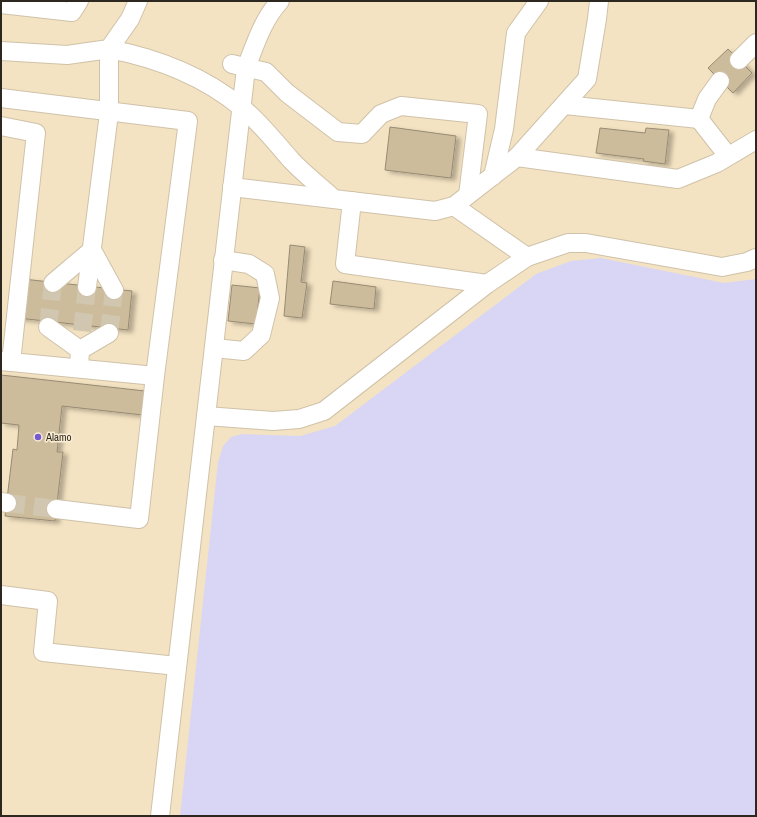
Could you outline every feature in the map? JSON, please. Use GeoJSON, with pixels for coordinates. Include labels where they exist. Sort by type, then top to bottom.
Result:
{"type":"FeatureCollection","features":[{"type":"Feature","properties":{"kind":"lane"},"geometry":{"type":"LineString","coordinates":[[1,4],[72,12],[79,1]]}},
{"type":"Feature","properties":{"kind":"lane"},"geometry":{"type":"LineString","coordinates":[[87,287],[109,113],[109,49],[130,20],[138,1]]}},
{"type":"Feature","properties":{"kind":"lane"},"geometry":{"type":"LineString","coordinates":[[160,816],[242,107],[239,66],[258,38],[274,8],[280,1]]}},
{"type":"Feature","properties":{"kind":"lane"},"geometry":{"type":"LineString","coordinates":[[493,176],[504,129],[516,33],[539,1]]}},
{"type":"Feature","properties":{"kind":"lane"},"geometry":{"type":"LineString","coordinates":[[232,187],[436,211],[461,201],[517,157],[587,79],[598,19],[599,1]]}},
{"type":"Feature","properties":{"kind":"lane"},"geometry":{"type":"LineString","coordinates":[[739,60],[756,43]]}},
{"type":"Feature","properties":{"kind":"lane"},"geometry":{"type":"LineString","coordinates":[[1,51],[67,54],[109,49],[140,55],[172,66],[242,107],[293,162],[334,199]]}},
{"type":"Feature","properties":{"kind":"lane"},"geometry":{"type":"LineString","coordinates":[[239,66],[266,72],[293,97],[338,132],[362,134],[382,114],[401,106],[478,114],[461,201]]}},
{"type":"Feature","properties":{"kind":"lane"},"geometry":{"type":"LineString","coordinates":[[699,119],[707,99],[720,81]]}},
{"type":"Feature","properties":{"kind":"lane"},"geometry":{"type":"LineString","coordinates":[[1,98],[109,113],[188,121],[155,376],[139,519],[56,509]]}},
{"type":"Feature","properties":{"kind":"lane"},"geometry":{"type":"LineString","coordinates":[[565,105],[699,119],[728,156]]}},
{"type":"Feature","properties":{"kind":"lane"},"geometry":{"type":"LineString","coordinates":[[1,126],[36,133],[6,361],[155,376]]}},
{"type":"Feature","properties":{"kind":"lane"},"geometry":{"type":"LineString","coordinates":[[517,157],[678,179],[728,156],[756,140]]}},
{"type":"Feature","properties":{"kind":"lane"},"geometry":{"type":"LineString","coordinates":[[352,201],[345,264],[487,284]]}},
{"type":"Feature","properties":{"kind":"lane"},"geometry":{"type":"LineString","coordinates":[[461,201],[527,258]]}},
{"type":"Feature","properties":{"kind":"lane"},"geometry":{"type":"LineString","coordinates":[[206,416],[273,421],[299,419],[324,411],[487,284],[527,258],[568,243],[586,243],[722,267],[747,262],[756,258]]}},
{"type":"Feature","properties":{"kind":"lane"},"geometry":{"type":"LineString","coordinates":[[53,283],[92,250]]}},
{"type":"Feature","properties":{"kind":"lane"},"geometry":{"type":"LineString","coordinates":[[92,250],[114,290]]}},
{"type":"Feature","properties":{"kind":"lane"},"geometry":{"type":"LineString","coordinates":[[214,348],[244,350],[261,334],[270,298],[264,274],[249,264],[224,260]]}},
{"type":"Feature","properties":{"kind":"lane"},"geometry":{"type":"LineString","coordinates":[[48,327],[80,350]]}},
{"type":"Feature","properties":{"kind":"lane"},"geometry":{"type":"LineString","coordinates":[[78,368],[82,331]]}},
{"type":"Feature","properties":{"kind":"lane"},"geometry":{"type":"LineString","coordinates":[[80,350],[109,333]]}},
{"type":"Feature","properties":{"kind":"lane"},"geometry":{"type":"LineString","coordinates":[[1,595],[48,601],[43,652],[177,666]]}},
{"type":"Feature","properties":{"kind":"shaded area"},"geometry":{"type":"Polygon","coordinates":[[[1,1],[756,1],[756,816],[1,816],[1,1]]]}},
{"type":"Feature","properties":{"kind":"shaded area"},"geometry":{"type":"Polygon","coordinates":[[[601,258],[724,283],[756,279],[756,816],[180,816],[218,462],[223,446],[231,437],[242,434],[300,436],[335,426],[536,274],[571,261],[601,258]]]}},
{"type":"Feature","properties":{"kind":"building"},"geometry":{"type":"Polygon","coordinates":[[[728,49],[752,73],[733,93],[708,68],[728,49]]]}},
{"type":"Feature","properties":{"kind":"building"},"geometry":{"type":"Polygon","coordinates":[[[390,127],[456,136],[451,178],[385,170],[390,127]]]}},
{"type":"Feature","properties":{"kind":"building"},"geometry":{"type":"Polygon","coordinates":[[[600,128],[645,133],[646,128],[669,130],[665,164],[643,161],[644,159],[596,153],[600,128]]]}},
{"type":"Feature","properties":{"kind":"building"},"geometry":{"type":"Polygon","coordinates":[[[290,245],[305,247],[301,282],[307,283],[302,318],[284,316],[290,245]]]}},
{"type":"Feature","properties":{"kind":"building"},"geometry":{"type":"Polygon","coordinates":[[[23,279],[132,291],[128,330],[18,318],[23,279]]]}},
{"type":"Feature","properties":{"kind":"building"},"geometry":{"type":"Polygon","coordinates":[[[333,281],[376,287],[374,309],[330,304],[333,281]]]}},
{"type":"Feature","properties":{"kind":"building"},"geometry":{"type":"Polygon","coordinates":[[[232,285],[260,288],[256,324],[228,321],[232,285]]]}},
{"type":"Feature","properties":{"kind":"building","name":"Alamo"},"geometry":{"type":"Polygon","coordinates":[[[1,375],[145,391],[143,415],[62,406],[57,452],[63,452],[55,521],[5,516],[13,449],[17,450],[19,425],[1,423],[1,375]]]}},
{"type":"Feature","properties":{"kind":"tunnel"},"geometry":{"type":"LineString","coordinates":[[48,327],[53,283]]}},
{"type":"Feature","properties":{"kind":"tunnel"},"geometry":{"type":"LineString","coordinates":[[82,331],[87,287]]}},
{"type":"Feature","properties":{"kind":"tunnel"},"geometry":{"type":"LineString","coordinates":[[109,333],[114,290]]}},
{"type":"Feature","properties":{"kind":"tunnel"},"geometry":{"type":"LineString","coordinates":[[7,503],[56,509]]}},
{"type":"Feature","properties":{"kind":"place","name":"Alamo"},"geometry":{"type":"Point","coordinates":[38,437]}}]}
